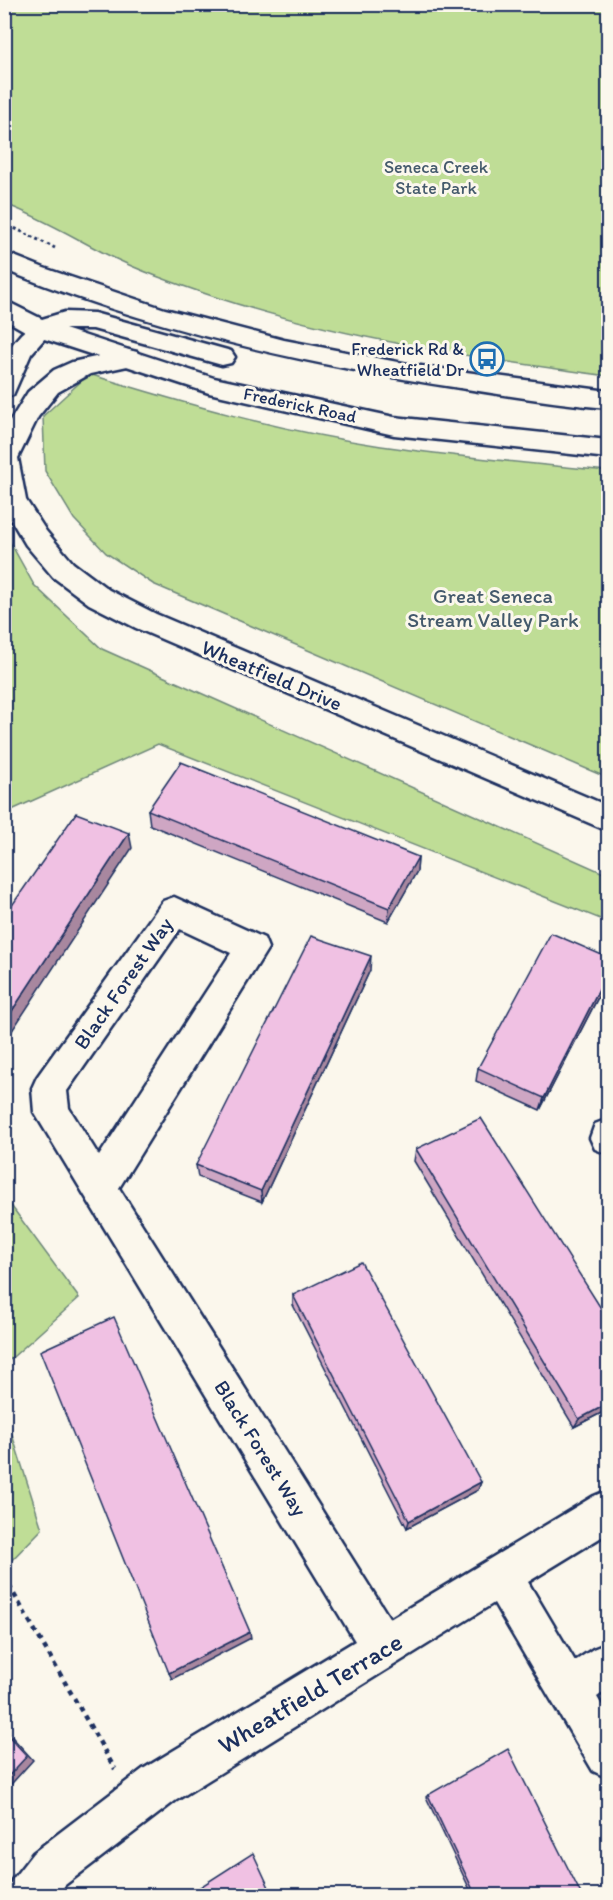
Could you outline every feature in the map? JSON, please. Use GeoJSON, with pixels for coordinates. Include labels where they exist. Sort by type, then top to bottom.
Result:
{"type":"FeatureCollection","features":[{"type":"Feature","properties":{"kind":"street"},"geometry":{"type":"LineString","coordinates":[[4,260],[117,302],[235,338],[335,360],[456,381]]}},
{"type":"Feature","properties":{"kind":"street","name":"Frederick Road"},"geometry":{"type":"LineString","coordinates":[[4,308],[41,329],[209,385],[394,426],[609,449]]}},
{"type":"Feature","properties":{"kind":"street"},"geometry":{"type":"LineString","coordinates":[[4,389],[20,351],[41,329],[65,320],[94,321],[225,357],[456,381],[609,400]]}},
{"type":"Feature","properties":{"kind":"street","name":"Wheatfield Drive"},"geometry":{"type":"LineString","coordinates":[[128,358],[101,362],[59,376],[41,393],[30,408],[5,457],[13,500],[36,538],[63,570],[99,597],[146,621],[609,819]]}},
{"type":"Feature","properties":{"kind":"street","name":"Black Forest Way"},"geometry":{"type":"LineString","coordinates":[[99,1188],[252,948],[174,911],[49,1088],[52,1112],[99,1188],[384,1648]]}},
{"type":"Feature","properties":{"kind":"street","name":"Wheatfield Terrace"},"geometry":{"type":"LineString","coordinates":[[28,1896],[49,1869],[159,1785],[609,1510]]}},
{"type":"Feature","properties":{"kind":"street"},"geometry":{"type":"LineString","coordinates":[[501,1576],[609,1756]]}},
{"type":"Feature","properties":{"kind":"street"},"geometry":{"type":"LineString","coordinates":[[569,1690],[609,1664]]}},
{"type":"Feature","properties":{"kind":"path"},"geometry":{"type":"LineString","coordinates":[[4,223],[59,250]]}},
{"type":"Feature","properties":{"kind":"path"},"geometry":{"type":"LineString","coordinates":[[4,1577],[135,1803]]}},
{"type":"Feature","properties":{"kind":"green space","name":"Seneca Creek State Park"},"geometry":{"type":"Polygon","coordinates":[[[4,5],[608,5],[608,376],[408,345],[261,311],[145,272],[5,204],[4,5]]]}},
{"type":"Feature","properties":{"kind":"green space","name":"Great Seneca Stream Valley Park"},"geometry":{"type":"Polygon","coordinates":[[[89,374],[234,416],[344,440],[438,454],[608,471],[608,778],[153,584],[106,553],[74,519],[45,471],[43,416],[89,374]]]}},
{"type":"Feature","properties":{"kind":"green space"},"geometry":{"type":"Polygon","coordinates":[[[5,533],[34,585],[102,649],[608,875],[608,922],[158,744],[5,813],[5,533]]]}},
{"type":"Feature","properties":{"kind":"green space"},"geometry":{"type":"Polygon","coordinates":[[[4,1196],[79,1298],[5,1364],[4,1364],[4,1196]]]}},
{"type":"Feature","properties":{"kind":"green space"},"geometry":{"type":"Polygon","coordinates":[[[4,1409],[42,1529],[5,1567],[4,1567],[4,1409]]]}},
{"type":"Feature","properties":{"kind":"building"},"geometry":{"type":"Polygon","coordinates":[[[181,762],[418,857],[389,908],[148,810],[181,762]]]}},
{"type":"Feature","properties":{"kind":"building"},"geometry":{"type":"Polygon","coordinates":[[[76,813],[129,833],[4,1023],[4,917],[76,813]]]}},
{"type":"Feature","properties":{"kind":"building"},"geometry":{"type":"Polygon","coordinates":[[[551,933],[609,958],[609,970],[544,1098],[478,1068],[551,933]]]}},
{"type":"Feature","properties":{"kind":"building"},"geometry":{"type":"Polygon","coordinates":[[[311,936],[371,956],[261,1191],[196,1165],[311,936]]]}},
{"type":"Feature","properties":{"kind":"building"},"geometry":{"type":"Polygon","coordinates":[[[481,1118],[609,1321],[609,1403],[579,1419],[416,1149],[481,1118]]]}},
{"type":"Feature","properties":{"kind":"building"},"geometry":{"type":"Polygon","coordinates":[[[361,1262],[481,1482],[409,1521],[293,1295],[361,1262]]]}},
{"type":"Feature","properties":{"kind":"building"},"geometry":{"type":"Polygon","coordinates":[[[114,1317],[250,1632],[169,1673],[40,1351],[114,1317]]]}},
{"type":"Feature","properties":{"kind":"building"},"geometry":{"type":"Polygon","coordinates":[[[4,1731],[27,1756],[4,1781],[4,1731]]]}},
{"type":"Feature","properties":{"kind":"building"},"geometry":{"type":"Polygon","coordinates":[[[508,1749],[582,1896],[476,1896],[428,1795],[508,1749]]]}},
{"type":"Feature","properties":{"kind":"building"},"geometry":{"type":"Polygon","coordinates":[[[253,1853],[273,1896],[186,1896],[253,1853]]]}},
{"type":"Feature","properties":{"kind":"place","name":"Frederick Rd & Wheatfield Dr"},"geometry":{"type":"Point","coordinates":[487,359]}}]}
